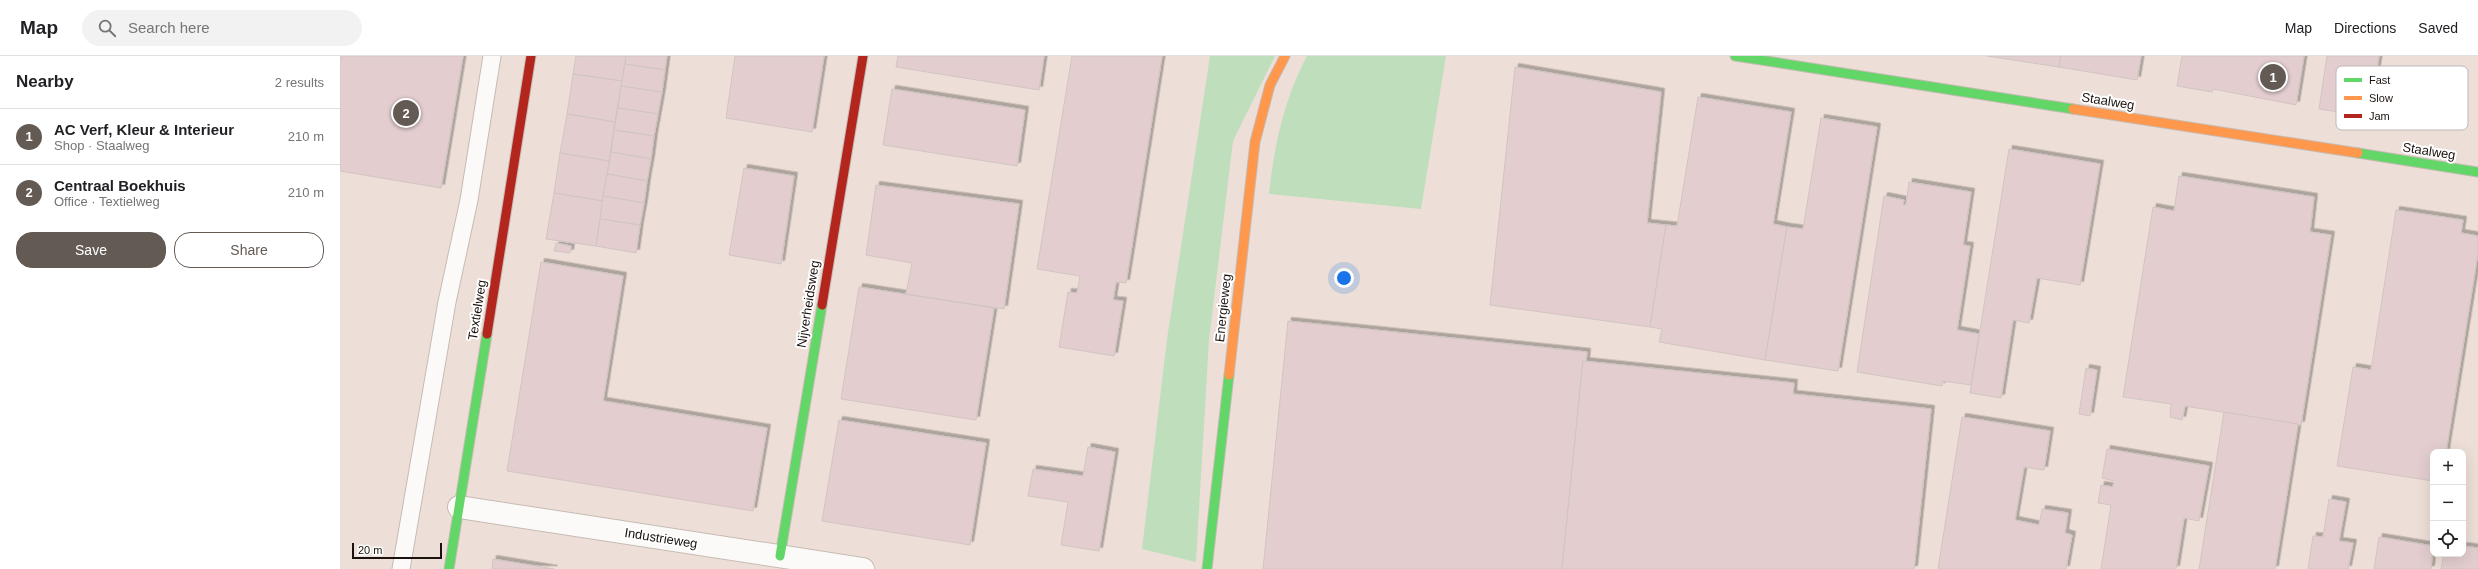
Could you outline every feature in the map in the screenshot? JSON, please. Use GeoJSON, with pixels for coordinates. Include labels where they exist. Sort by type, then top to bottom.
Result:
{"type":"FeatureCollection","features":[{"type":"Feature","properties":{"kind":"street","name":"Textielweg"},"geometry":{"type":"LineString","coordinates":[[449,569],[531,56]]}},
{"type":"Feature","properties":{"kind":"street","name":"Nijverheidsweg"},"geometry":{"type":"LineString","coordinates":[[780,556],[863,56]]}},
{"type":"Feature","properties":{"kind":"street","name":"Energieweg"},"geometry":{"type":"LineString","coordinates":[[1207,569],[1255,142],[1270,85],[1286,56]]}},
{"type":"Feature","properties":{"kind":"street","name":"Staalweg"},"geometry":{"type":"LineString","coordinates":[[1735,56],[2478,172]]}},
{"type":"Feature","properties":{"kind":"street","name":"Industrieweg"},"geometry":{"type":"LineString","coordinates":[[459,507],[863,569]]}},
{"type":"Feature","properties":{"kind":"lane"},"geometry":{"type":"LineString","coordinates":[[401,569],[447,302],[469,200],[492,56]]}},
{"type":"Feature","properties":{"kind":"green space"},"geometry":{"type":"Polygon","coordinates":[[[1210,56],[1275,56],[1233,141],[1209,340],[1196,562],[1142,549],[1167,339],[1210,56]]]}},
{"type":"Feature","properties":{"kind":"green space"},"geometry":{"type":"Polygon","coordinates":[[[1307,56],[1446,56],[1421,209],[1269,194],[1281,123],[1292,89],[1307,56]]]}},
{"type":"Feature","properties":{"kind":"building"},"geometry":{"type":"Polygon","coordinates":[[[340,56],[463,56],[441,188],[340,171],[340,56]]]}},
{"type":"Feature","properties":{"kind":"building"},"geometry":{"type":"Polygon","coordinates":[[[576,56],[626,56],[622,81],[573,74],[576,56]]]}},
{"type":"Feature","properties":{"kind":"building"},"geometry":{"type":"Polygon","coordinates":[[[626,56],[667,56],[665,70],[625,64],[626,56]]]}},
{"type":"Feature","properties":{"kind":"building"},"geometry":{"type":"Polygon","coordinates":[[[735,56],[824,56],[812,132],[726,118],[735,56]]]}},
{"type":"Feature","properties":{"kind":"building"},"geometry":{"type":"Polygon","coordinates":[[[898,56],[1044,56],[1039,90],[896,67],[898,56]]]}},
{"type":"Feature","properties":{"kind":"building"},"geometry":{"type":"Polygon","coordinates":[[[1072,56],[1162,56],[1126,283],[1116,282],[1113,300],[1123,301],[1114,356],[1059,347],[1068,292],[1077,293],[1080,276],[1037,269],[1072,56]]]}},
{"type":"Feature","properties":{"kind":"building"},"geometry":{"type":"Polygon","coordinates":[[[1987,56],[2061,56],[2059,67],[1987,56]]]}},
{"type":"Feature","properties":{"kind":"building"},"geometry":{"type":"Polygon","coordinates":[[[2061,56],[2141,56],[2137,80],[2059,67],[2061,56]]]}},
{"type":"Feature","properties":{"kind":"building"},"geometry":{"type":"Polygon","coordinates":[[[2182,56],[2304,56],[2296,105],[2213,89],[2212,92],[2177,86],[2182,56]]]}},
{"type":"Feature","properties":{"kind":"building"},"geometry":{"type":"Polygon","coordinates":[[[2327,56],[2379,56],[2377,66],[2336,66],[2336,112],[2319,109],[2327,56]]]}},
{"type":"Feature","properties":{"kind":"building"},"geometry":{"type":"Polygon","coordinates":[[[625,64],[665,70],[662,92],[621,86],[625,64]]]}},
{"type":"Feature","properties":{"kind":"building"},"geometry":{"type":"Polygon","coordinates":[[[1515,67],[1661,92],[1647,223],[1666,225],[1650,327],[1490,305],[1515,67]]]}},
{"type":"Feature","properties":{"kind":"building"},"geometry":{"type":"Polygon","coordinates":[[[573,74],[622,81],[615,122],[567,114],[573,74]]]}},
{"type":"Feature","properties":{"kind":"building"},"geometry":{"type":"Polygon","coordinates":[[[621,86],[662,92],[658,114],[618,108],[621,86]]]}},
{"type":"Feature","properties":{"kind":"building"},"geometry":{"type":"Polygon","coordinates":[[[892,89],[1025,110],[1017,166],[883,145],[892,89]]]}},
{"type":"Feature","properties":{"kind":"building"},"geometry":{"type":"Polygon","coordinates":[[[1698,97],[1791,112],[1773,224],[1787,227],[1765,360],[1659,342],[1662,329],[1650,327],[1666,225],[1677,226],[1698,97]]]}},
{"type":"Feature","properties":{"kind":"building"},"geometry":{"type":"Polygon","coordinates":[[[618,108],[658,114],[654,136],[614,130],[618,108]]]}},
{"type":"Feature","properties":{"kind":"building"},"geometry":{"type":"Polygon","coordinates":[[[567,114],[615,122],[609,161],[560,153],[567,114]]]}},
{"type":"Feature","properties":{"kind":"building"},"geometry":{"type":"Polygon","coordinates":[[[1821,118],[1877,127],[1838,371],[1765,360],[1787,227],[1803,229],[1821,118]]]}},
{"type":"Feature","properties":{"kind":"building"},"geometry":{"type":"Polygon","coordinates":[[[614,130],[654,136],[651,159],[611,152],[614,130]]]}},
{"type":"Feature","properties":{"kind":"building"},"geometry":{"type":"Polygon","coordinates":[[[2009,149],[2100,164],[2080,285],[2037,278],[2029,323],[2013,320],[2001,398],[1970,393],[2009,149]]]}},
{"type":"Feature","properties":{"kind":"building"},"geometry":{"type":"Polygon","coordinates":[[[611,152],[651,159],[647,181],[607,174],[611,152]]]}},
{"type":"Feature","properties":{"kind":"building"},"geometry":{"type":"Polygon","coordinates":[[[560,153],[609,161],[603,201],[554,193],[560,153]]]}},
{"type":"Feature","properties":{"kind":"building"},"geometry":{"type":"Polygon","coordinates":[[[744,168],[794,176],[781,264],[729,255],[744,168]]]}},
{"type":"Feature","properties":{"kind":"building"},"geometry":{"type":"Polygon","coordinates":[[[607,174],[647,181],[644,203],[603,196],[607,174]]]}},
{"type":"Feature","properties":{"kind":"building"},"geometry":{"type":"Polygon","coordinates":[[[2179,176],[2314,197],[2310,232],[2331,235],[2301,425],[2185,406],[2182,420],[2170,417],[2171,404],[2123,397],[2153,207],[2174,211],[2179,176]]]}},
{"type":"Feature","properties":{"kind":"building"},"geometry":{"type":"Polygon","coordinates":[[[1909,182],[1971,192],[1963,245],[1970,246],[1957,330],[1979,334],[1971,385],[1943,381],[1942,386],[1857,372],[1884,196],[1904,200],[1903,205],[1906,205],[1909,182]]]}},
{"type":"Feature","properties":{"kind":"building"},"geometry":{"type":"Polygon","coordinates":[[[876,185],[1019,204],[1004,309],[906,294],[912,263],[866,255],[876,185]]]}},
{"type":"Feature","properties":{"kind":"building"},"geometry":{"type":"Polygon","coordinates":[[[554,193],[603,201],[596,246],[546,239],[554,193]]]}},
{"type":"Feature","properties":{"kind":"building"},"geometry":{"type":"Polygon","coordinates":[[[603,196],[644,203],[640,225],[600,219],[603,196]]]}},
{"type":"Feature","properties":{"kind":"building"},"geometry":{"type":"Polygon","coordinates":[[[2396,210],[2463,220],[2461,233],[2478,236],[2478,253],[2446,449],[2430,449],[2430,481],[2337,466],[2353,367],[2371,370],[2396,210]]]}},
{"type":"Feature","properties":{"kind":"building"},"geometry":{"type":"Polygon","coordinates":[[[600,219],[640,225],[636,253],[596,246],[600,219]]]}},
{"type":"Feature","properties":{"kind":"building"},"geometry":{"type":"Polygon","coordinates":[[[556,243],[571,246],[570,253],[554,251],[556,243]]]}},
{"type":"Feature","properties":{"kind":"building"},"geometry":{"type":"Polygon","coordinates":[[[541,262],[623,276],[603,401],[767,428],[753,511],[507,471],[541,262]]]}},
{"type":"Feature","properties":{"kind":"building"},"geometry":{"type":"Polygon","coordinates":[[[859,287],[994,308],[976,420],[841,399],[859,287]]]}},
{"type":"Feature","properties":{"kind":"building"},"geometry":{"type":"Polygon","coordinates":[[[1288,321],[1587,352],[1586,362],[1583,361],[1562,569],[1263,569],[1288,321]]]}},
{"type":"Feature","properties":{"kind":"building"},"geometry":{"type":"Polygon","coordinates":[[[1583,361],[1794,383],[1793,394],[1931,409],[1914,569],[1562,569],[1583,361]]]}},
{"type":"Feature","properties":{"kind":"building"},"geometry":{"type":"Polygon","coordinates":[[[2086,368],[2097,370],[2090,416],[2079,414],[2086,368]]]}},
{"type":"Feature","properties":{"kind":"building"},"geometry":{"type":"Polygon","coordinates":[[[2224,412],[2298,424],[2275,569],[2199,569],[2224,412]]]}},
{"type":"Feature","properties":{"kind":"building"},"geometry":{"type":"Polygon","coordinates":[[[1962,417],[2050,431],[2044,470],[2024,467],[2015,520],[2039,525],[2042,509],[2068,513],[2065,533],[2072,535],[2066,569],[1938,569],[1962,417]]]}},
{"type":"Feature","properties":{"kind":"building"},"geometry":{"type":"Polygon","coordinates":[[[839,420],[986,443],[970,545],[822,521],[839,420]]]}},
{"type":"Feature","properties":{"kind":"building"},"geometry":{"type":"Polygon","coordinates":[[[1088,447],[1115,452],[1099,551],[1061,545],[1068,502],[1028,496],[1033,469],[1083,476],[1088,447]]]}},
{"type":"Feature","properties":{"kind":"building"},"geometry":{"type":"Polygon","coordinates":[[[2107,449],[2209,466],[2199,521],[2184,518],[2176,569],[2101,569],[2111,505],[2098,503],[2101,485],[2113,487],[2114,481],[2102,478],[2107,449]]]}},
{"type":"Feature","properties":{"kind":"building"},"geometry":{"type":"Polygon","coordinates":[[[2329,499],[2346,502],[2339,541],[2353,543],[2348,569],[2308,569],[2313,536],[2323,537],[2329,499]]]}},
{"type":"Feature","properties":{"kind":"building"},"geometry":{"type":"Polygon","coordinates":[[[2379,537],[2430,546],[2430,557],[2432,557],[2431,569],[2374,569],[2379,537]]]}},
{"type":"Feature","properties":{"kind":"building"},"geometry":{"type":"Polygon","coordinates":[[[2466,546],[2478,548],[2478,569],[2441,569],[2443,557],[2466,557],[2466,546]]]}},
{"type":"Feature","properties":{"kind":"building"},"geometry":{"type":"Polygon","coordinates":[[[493,559],[554,569],[492,569],[493,559]]]}},
{"type":"Feature","properties":{"kind":"traffic: fast"},"geometry":{"type":"LineString","coordinates":[[1735,56],[2073,109]]}},
{"type":"Feature","properties":{"kind":"traffic: fast"},"geometry":{"type":"LineString","coordinates":[[2358,153],[2478,172]]}},
{"type":"Feature","properties":{"kind":"traffic: fast"},"geometry":{"type":"LineString","coordinates":[[780,556],[822,305]]}},
{"type":"Feature","properties":{"kind":"traffic: fast"},"geometry":{"type":"LineString","coordinates":[[449,569],[487,334]]}},
{"type":"Feature","properties":{"kind":"traffic: fast"},"geometry":{"type":"LineString","coordinates":[[1207,569],[1229,375]]}},
{"type":"Feature","properties":{"kind":"traffic: slow"},"geometry":{"type":"LineString","coordinates":[[1229,375],[1255,142],[1270,85],[1285,56]]}},
{"type":"Feature","properties":{"kind":"traffic: slow"},"geometry":{"type":"LineString","coordinates":[[2073,109],[2358,153]]}},
{"type":"Feature","properties":{"kind":"traffic: jam"},"geometry":{"type":"LineString","coordinates":[[487,334],[531,56]]}},
{"type":"Feature","properties":{"kind":"traffic: jam"},"geometry":{"type":"LineString","coordinates":[[822,305],[863,56]]}},
{"type":"Feature","properties":{"kind":"place","name":"AC Verf, Kleur & Interieur"},"geometry":{"type":"Point","coordinates":[2273,77]}},
{"type":"Feature","properties":{"kind":"place","name":"Centraal Boekhuis"},"geometry":{"type":"Point","coordinates":[406,113]}}]}
